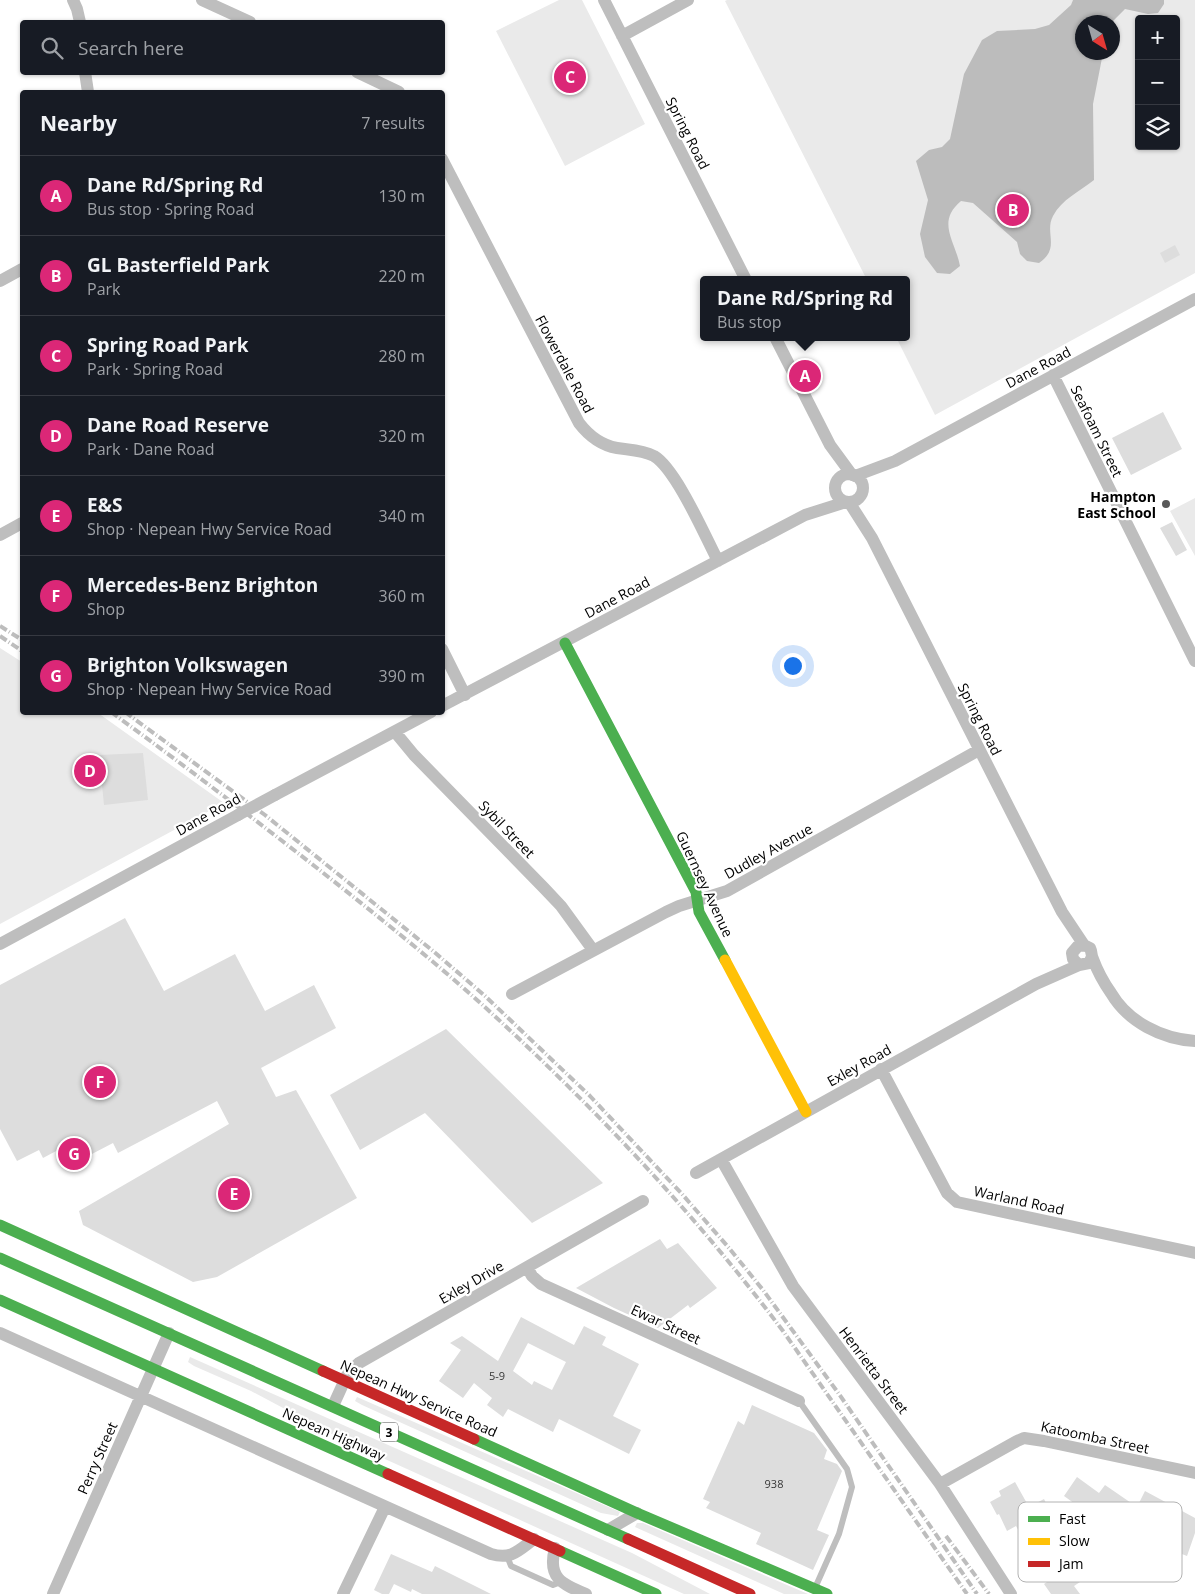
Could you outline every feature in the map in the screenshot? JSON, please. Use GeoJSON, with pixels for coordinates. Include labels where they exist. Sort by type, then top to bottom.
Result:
{"type":"FeatureCollection","features":[{"type":"Feature","properties":{"kind":"main road","name":"Guernsey Avenue"},"geometry":{"type":"LineString","coordinates":[[564,643],[693,887],[699,912],[806,1112]]}},
{"type":"Feature","properties":{"kind":"main road","name":"Nepean Hwy Service Road"},"geometry":{"type":"LineString","coordinates":[[0,1225],[637,1513],[827,1594]]}},
{"type":"Feature","properties":{"kind":"main road","name":"Nepean Highway"},"geometry":{"type":"LineString","coordinates":[[0,1258],[750,1594]]}},
{"type":"Feature","properties":{"kind":"main road","name":"Nepean Highway"},"geometry":{"type":"LineString","coordinates":[[0,1300],[656,1594]]}},
{"type":"Feature","properties":{"kind":"street"},"geometry":{"type":"LineString","coordinates":[[73,0],[80,20]]}},
{"type":"Feature","properties":{"kind":"street"},"geometry":{"type":"LineString","coordinates":[[202,0],[246,20]]}},
{"type":"Feature","properties":{"kind":"street","name":"Spring Road"},"geometry":{"type":"LineString","coordinates":[[604,0],[744,276]]}},
{"type":"Feature","properties":{"kind":"street"},"geometry":{"type":"LineString","coordinates":[[622,36],[688,0]]}},
{"type":"Feature","properties":{"kind":"street"},"geometry":{"type":"LineString","coordinates":[[85,75],[88,90]]}},
{"type":"Feature","properties":{"kind":"street"},"geometry":{"type":"LineString","coordinates":[[363,75],[395,90]]}},
{"type":"Feature","properties":{"kind":"street","name":"Flowerdale Road"},"geometry":{"type":"LineString","coordinates":[[445,170],[579,423],[588,434],[604,444],[648,453],[662,462],[678,486],[718,561]]}},
{"type":"Feature","properties":{"kind":"street"},"geometry":{"type":"LineString","coordinates":[[0,281],[20,270]]}},
{"type":"Feature","properties":{"kind":"street","name":"Dane Road"},"geometry":{"type":"LineString","coordinates":[[853,475],[895,460],[1195,299]]}},
{"type":"Feature","properties":{"kind":"street"},"geometry":{"type":"LineString","coordinates":[[777,341],[830,445],[853,475],[861,481],[855,497],[839,498],[830,445]]}},
{"type":"Feature","properties":{"kind":"street","name":"Seafoam Street"},"geometry":{"type":"LineString","coordinates":[[1053,375],[1194,656]]}},
{"type":"Feature","properties":{"kind":"street","name":"Dane Road"},"geometry":{"type":"LineString","coordinates":[[445,704],[805,515],[855,497],[872,478],[895,460]]}},
{"type":"Feature","properties":{"kind":"street"},"geometry":{"type":"LineString","coordinates":[[836,485],[844,475],[853,475]]}},
{"type":"Feature","properties":{"kind":"street","name":"Dane Road"},"geometry":{"type":"LineString","coordinates":[[805,515],[836,485]]}},
{"type":"Feature","properties":{"kind":"street","name":"Spring Road"},"geometry":{"type":"LineString","coordinates":[[855,497],[872,538],[1062,912],[1080,956]]}},
{"type":"Feature","properties":{"kind":"street"},"geometry":{"type":"LineString","coordinates":[[0,535],[20,524]]}},
{"type":"Feature","properties":{"kind":"street"},"geometry":{"type":"LineString","coordinates":[[445,655],[465,694]]}},
{"type":"Feature","properties":{"kind":"street","name":"Dane Road"},"geometry":{"type":"LineString","coordinates":[[0,944],[238,814],[426,715]]}},
{"type":"Feature","properties":{"kind":"street","name":"Sybil Street"},"geometry":{"type":"LineString","coordinates":[[395,732],[414,755],[561,906],[593,950]]}},
{"type":"Feature","properties":{"kind":"street","name":"Dudley Avenue"},"geometry":{"type":"LineString","coordinates":[[512,994],[666,912],[727,891],[979,750]]}},
{"type":"Feature","properties":{"kind":"street"},"geometry":{"type":"LineString","coordinates":[[1080,956],[1125,1011],[1151,1029],[1174,1038],[1195,1041]]}},
{"type":"Feature","properties":{"kind":"street","name":"Exley Road"},"geometry":{"type":"LineString","coordinates":[[696,1173],[1036,984],[1080,956]]}},
{"type":"Feature","properties":{"kind":"street","name":"Warland Road"},"geometry":{"type":"LineString","coordinates":[[881,1069],[948,1193],[957,1202],[1195,1252]]}},
{"type":"Feature","properties":{"kind":"street","name":"Henrietta Street"},"geometry":{"type":"LineString","coordinates":[[721,1159],[793,1286],[940,1484],[1010,1594]]}},
{"type":"Feature","properties":{"kind":"street","name":"Exley Drive"},"geometry":{"type":"LineString","coordinates":[[333,1406],[348,1373],[359,1363],[643,1201]]}},
{"type":"Feature","properties":{"kind":"street","name":"Ewar Street"},"geometry":{"type":"LineString","coordinates":[[527,1267],[532,1276],[541,1284],[799,1401]]}},
{"type":"Feature","properties":{"kind":"street"},"geometry":{"type":"LineString","coordinates":[[0,1333],[491,1554],[507,1556],[516,1553],[534,1540]]}},
{"type":"Feature","properties":{"kind":"street","name":"Perry Street"},"geometry":{"type":"LineString","coordinates":[[53,1594],[170,1333]]}},
{"type":"Feature","properties":{"kind":"street","name":"Katoomba Street"},"geometry":{"type":"LineString","coordinates":[[940,1484],[1024,1438],[1195,1473]]}},
{"type":"Feature","properties":{"kind":"street"},"geometry":{"type":"LineString","coordinates":[[343,1594],[385,1506]]}},
{"type":"Feature","properties":{"kind":"street"},"geometry":{"type":"LineString","coordinates":[[608,1530],[637,1513]]}},
{"type":"Feature","properties":{"kind":"street"},"geometry":{"type":"LineString","coordinates":[[555,1548],[552,1565],[554,1573],[561,1582],[586,1594]]}},
{"type":"Feature","properties":{"kind":"lane"},"geometry":{"type":"LineString","coordinates":[[799,1401],[847,1469],[852,1487],[839,1534],[814,1589]]}},
{"type":"Feature","properties":{"kind":"lane"},"geometry":{"type":"LineString","coordinates":[[507,1556],[511,1566],[519,1570],[553,1585],[561,1582]]}},
{"type":"Feature","properties":{"kind":"shaded area"},"geometry":{"type":"Polygon","coordinates":[[[559,0],[582,0],[645,124],[565,166],[496,31],[559,0]]]}},
{"type":"Feature","properties":{"kind":"shaded area"},"geometry":{"type":"Polygon","coordinates":[[[1073,0],[1164,0],[1164,4],[1158,13],[1148,14],[1125,9],[1119,15],[1075,15],[1075,60],[1102,60],[1093,104],[1094,180],[1066,200],[1053,216],[1050,228],[1051,246],[1046,257],[1039,263],[1027,261],[1020,254],[1017,242],[973,203],[961,201],[950,216],[948,224],[960,266],[950,274],[937,273],[925,257],[920,234],[928,200],[916,161],[929,150],[942,147],[950,139],[964,74],[982,40],[997,31],[1035,29],[1049,25],[1071,5],[1073,0]]]}},
{"type":"Feature","properties":{"kind":"shaded area"},"geometry":{"type":"Polygon","coordinates":[[[1195,0],[1195,273],[935,415],[898,341],[910,341],[910,276],[865,276],[725,1],[1195,0]]]}},
{"type":"Feature","properties":{"kind":"shaded area"},"geometry":{"type":"Polygon","coordinates":[[[1195,498],[1195,556],[1170,511],[1195,498]]]}},
{"type":"Feature","properties":{"kind":"shaded area"},"geometry":{"type":"Polygon","coordinates":[[[0,648],[20,661],[20,715],[101,715],[224,803],[0,924],[0,648]]]}},
{"type":"Feature","properties":{"kind":"shaded area"},"geometry":{"type":"Polygon","coordinates":[[[190,1357],[632,1553],[710,1594],[684,1594],[345,1441],[251,1391],[194,1366],[188,1362],[190,1357]]]}},
{"type":"Feature","properties":{"kind":"shaded area"},"geometry":{"type":"Polygon","coordinates":[[[357,1397],[620,1512],[618,1516],[601,1513],[362,1405],[355,1401],[357,1397]]]}},
{"type":"Feature","properties":{"kind":"shaded area"},"geometry":{"type":"Polygon","coordinates":[[[637,1523],[643,1523],[808,1594],[784,1594],[635,1527],[637,1523]]]}},
{"type":"Feature","properties":{"kind":"building"},"geometry":{"type":"Polygon","coordinates":[[[1175,245],[1180,255],[1165,263],[1160,253],[1175,245]]]}},
{"type":"Feature","properties":{"kind":"building"},"geometry":{"type":"Polygon","coordinates":[[[1163,412],[1182,449],[1131,475],[1112,438],[1163,412]]]}},
{"type":"Feature","properties":{"kind":"building"},"geometry":{"type":"Polygon","coordinates":[[[1172,522],[1187,550],[1176,556],[1160,528],[1172,522]]]}},
{"type":"Feature","properties":{"kind":"building"},"geometry":{"type":"Polygon","coordinates":[[[143,753],[148,800],[104,805],[99,755],[143,753]]]}},
{"type":"Feature","properties":{"kind":"building"},"geometry":{"type":"Polygon","coordinates":[[[125,918],[164,991],[235,954],[265,1011],[314,985],[336,1028],[261,1068],[276,1097],[296,1090],[357,1198],[217,1277],[193,1282],[83,1225],[79,1211],[229,1124],[217,1101],[118,1153],[113,1143],[67,1167],[58,1150],[43,1158],[39,1150],[17,1161],[0,1129],[0,985],[125,918]]]}},
{"type":"Feature","properties":{"kind":"building"},"geometry":{"type":"Polygon","coordinates":[[[446,1029],[603,1183],[532,1223],[425,1113],[360,1150],[330,1095],[446,1029]]]}},
{"type":"Feature","properties":{"kind":"building"},"geometry":{"type":"Polygon","coordinates":[[[660,1239],[667,1249],[678,1243],[717,1288],[690,1308],[688,1305],[658,1328],[576,1288],[660,1239]]]}},
{"type":"Feature","properties":{"kind":"building"},"geometry":{"type":"Polygon","coordinates":[[[521,1317],[574,1345],[584,1326],[606,1337],[602,1345],[639,1364],[613,1416],[641,1430],[629,1454],[559,1419],[553,1432],[508,1409],[503,1417],[487,1405],[492,1398],[474,1383],[463,1398],[439,1381],[461,1350],[450,1343],[462,1336],[498,1361],[521,1317]],[[528,1343],[513,1371],[532,1385],[534,1381],[552,1390],[566,1362],[528,1343]]]}},
{"type":"Feature","properties":{"kind":"building"},"geometry":{"type":"Polygon","coordinates":[[[752,1405],[814,1433],[827,1450],[824,1459],[837,1464],[842,1471],[817,1530],[829,1535],[813,1570],[756,1544],[761,1533],[706,1508],[710,1502],[703,1499],[738,1421],[744,1425],[752,1405]]]}},
{"type":"Feature","properties":{"kind":"building"},"geometry":{"type":"Polygon","coordinates":[[[1077,1477],[1099,1493],[1105,1485],[1130,1502],[1072,1502],[1064,1496],[1077,1477]]]}},
{"type":"Feature","properties":{"kind":"building"},"geometry":{"type":"Polygon","coordinates":[[[1015,1482],[1026,1502],[1018,1502],[1018,1530],[1016,1526],[1007,1531],[999,1514],[997,1515],[990,1502],[1001,1496],[999,1491],[1015,1482]]]}},
{"type":"Feature","properties":{"kind":"building"},"geometry":{"type":"Polygon","coordinates":[[[1145,1491],[1165,1502],[1140,1502],[1145,1491]]]}},
{"type":"Feature","properties":{"kind":"building"},"geometry":{"type":"Polygon","coordinates":[[[1182,1511],[1195,1518],[1195,1533],[1187,1556],[1182,1554],[1182,1511]]]}},
{"type":"Feature","properties":{"kind":"building"},"geometry":{"type":"Polygon","coordinates":[[[391,1554],[432,1572],[435,1566],[491,1594],[422,1594],[412,1589],[411,1592],[394,1584],[389,1594],[382,1594],[374,1590],[391,1554]]]}},
{"type":"Feature","properties":{"kind":"building"},"geometry":{"type":"Polygon","coordinates":[[[1047,1582],[1080,1582],[1074,1586],[1080,1594],[1051,1594],[1044,1584],[1047,1582]]]}},
{"type":"Feature","properties":{"kind":"railway"},"geometry":{"type":"LineString","coordinates":[[0,626],[20,639]]}},
{"type":"Feature","properties":{"kind":"railway"},"geometry":{"type":"LineString","coordinates":[[0,636],[20,650]]}},
{"type":"Feature","properties":{"kind":"railway"},"geometry":{"type":"LineString","coordinates":[[115,715],[291,848],[425,955],[527,1046],[605,1123],[679,1204],[750,1288],[783,1331],[967,1594]]}},
{"type":"Feature","properties":{"kind":"railway"},"geometry":{"type":"LineString","coordinates":[[129,715],[265,815],[433,951],[484,995],[590,1096],[682,1194],[763,1290],[839,1394],[977,1594]]}},
{"type":"Feature","properties":{"kind":"railway"},"geometry":{"type":"LineString","coordinates":[[946,1536],[989,1594]]}},
{"type":"Feature","properties":{"kind":"traffic: fast"},"geometry":{"type":"LineString","coordinates":[[565,643],[696,892],[699,912],[725,960]]}},
{"type":"Feature","properties":{"kind":"traffic: fast"},"geometry":{"type":"LineString","coordinates":[[0,1225],[323,1371]]}},
{"type":"Feature","properties":{"kind":"traffic: fast"},"geometry":{"type":"LineString","coordinates":[[0,1258],[628,1539]]}},
{"type":"Feature","properties":{"kind":"traffic: fast"},"geometry":{"type":"LineString","coordinates":[[0,1300],[388,1474]]}},
{"type":"Feature","properties":{"kind":"traffic: fast"},"geometry":{"type":"LineString","coordinates":[[474,1439],[637,1513],[827,1594]]}},
{"type":"Feature","properties":{"kind":"traffic: fast"},"geometry":{"type":"LineString","coordinates":[[560,1551],[656,1594]]}},
{"type":"Feature","properties":{"kind":"traffic: slow"},"geometry":{"type":"LineString","coordinates":[[725,960],[806,1112]]}},
{"type":"Feature","properties":{"kind":"traffic: jam"},"geometry":{"type":"LineString","coordinates":[[323,1371],[474,1439]]}},
{"type":"Feature","properties":{"kind":"traffic: jam"},"geometry":{"type":"LineString","coordinates":[[388,1474],[560,1551]]}},
{"type":"Feature","properties":{"kind":"traffic: jam"},"geometry":{"type":"LineString","coordinates":[[628,1539],[750,1594]]}},
{"type":"Feature","properties":{"kind":"place","name":"Spring Road Park"},"geometry":{"type":"Point","coordinates":[570,77]}},
{"type":"Feature","properties":{"kind":"place","name":"GL Basterfield Park"},"geometry":{"type":"Point","coordinates":[1013,210]}},
{"type":"Feature","properties":{"kind":"place","name":"Dane Rd/Spring Rd"},"geometry":{"type":"Point","coordinates":[805,376]}},
{"type":"Feature","properties":{"kind":"place","name":"Hampton East School"},"geometry":{"type":"Point","coordinates":[1166,504]}},
{"type":"Feature","properties":{"kind":"place","name":"Dane Road Reserve"},"geometry":{"type":"Point","coordinates":[90,771]}},
{"type":"Feature","properties":{"kind":"place","name":"Mercedes-Benz Brighton"},"geometry":{"type":"Point","coordinates":[100,1082]}},
{"type":"Feature","properties":{"kind":"place","name":"Brighton Volkswagen"},"geometry":{"type":"Point","coordinates":[74,1154]}},
{"type":"Feature","properties":{"kind":"place","name":"E&S"},"geometry":{"type":"Point","coordinates":[234,1194]}}]}
